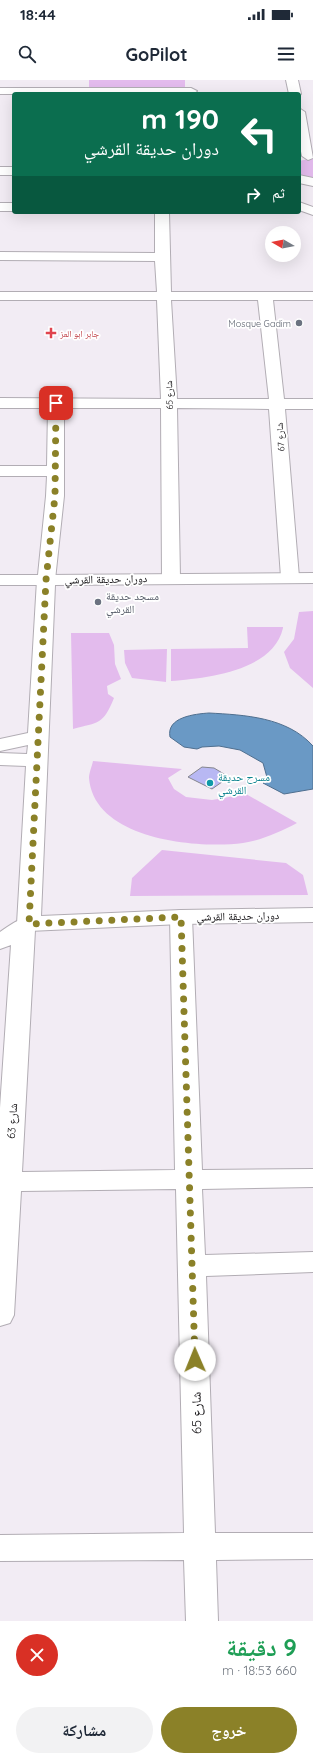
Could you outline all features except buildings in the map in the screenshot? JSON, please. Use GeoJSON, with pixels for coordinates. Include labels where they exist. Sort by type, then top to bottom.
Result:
{"type":"FeatureCollection","features":[{"type":"Feature","properties":{"kind":"street"},"geometry":{"type":"LineString","coordinates":[[292,80],[295,92]]}},
{"type":"Feature","properties":{"kind":"street"},"geometry":{"type":"LineString","coordinates":[[0,91],[80,88],[191,88]]}},
{"type":"Feature","properties":{"kind":"street"},"geometry":{"type":"LineString","coordinates":[[301,123],[307,157]]}},
{"type":"Feature","properties":{"kind":"street"},"geometry":{"type":"LineString","coordinates":[[0,171],[12,171]]}},
{"type":"Feature","properties":{"kind":"street"},"geometry":{"type":"LineString","coordinates":[[301,180],[313,182]]}},
{"type":"Feature","properties":{"kind":"street"},"geometry":{"type":"LineString","coordinates":[[0,207],[12,207]]}},
{"type":"Feature","properties":{"kind":"street"},"geometry":{"type":"LineString","coordinates":[[301,207],[313,211]]}},
{"type":"Feature","properties":{"kind":"street","name":"شارع 65"},"geometry":{"type":"LineString","coordinates":[[162,214],[162,257],[169,403],[171,578]]}},
{"type":"Feature","properties":{"kind":"street"},"geometry":{"type":"LineString","coordinates":[[0,256],[162,257]]}},
{"type":"Feature","properties":{"kind":"street"},"geometry":{"type":"LineString","coordinates":[[0,296],[313,296]]}},
{"type":"Feature","properties":{"kind":"street","name":"شارع 67"},"geometry":{"type":"LineString","coordinates":[[265,296],[277,404],[290,577]]}},
{"type":"Feature","properties":{"kind":"street"},"geometry":{"type":"LineString","coordinates":[[13,932],[39,737],[46,580],[55,496],[56,403]]}},
{"type":"Feature","properties":{"kind":"street"},"geometry":{"type":"LineString","coordinates":[[0,404],[313,404]]}},
{"type":"Feature","properties":{"kind":"street"},"geometry":{"type":"LineString","coordinates":[[0,471],[55,471]]}},
{"type":"Feature","properties":{"kind":"street","name":"دوران حديقة القرشي"},"geometry":{"type":"LineString","coordinates":[[0,580],[313,578]]}},
{"type":"Feature","properties":{"kind":"street"},"geometry":{"type":"LineString","coordinates":[[0,745],[39,737]]}},
{"type":"Feature","properties":{"kind":"street"},"geometry":{"type":"LineString","coordinates":[[0,759],[36,760]]}},
{"type":"Feature","properties":{"kind":"street","name":"دوران حديقة القرشي"},"geometry":{"type":"LineString","coordinates":[[13,932],[181,917],[313,916]]}},
{"type":"Feature","properties":{"kind":"street","name":"شارع 65"},"geometry":{"type":"LineString","coordinates":[[181,917],[190,1178],[202,1621]]}},
{"type":"Feature","properties":{"kind":"street","name":"شارع 63"},"geometry":{"type":"LineString","coordinates":[[0,1315],[13,932]]}},
{"type":"Feature","properties":{"kind":"street"},"geometry":{"type":"LineString","coordinates":[[4,1182],[190,1178],[313,1178]]}},
{"type":"Feature","properties":{"kind":"street"},"geometry":{"type":"LineString","coordinates":[[192,1266],[313,1262]]}},
{"type":"Feature","properties":{"kind":"street"},"geometry":{"type":"LineString","coordinates":[[0,1548],[313,1546]]}},
{"type":"Feature","properties":{"kind":"shaded area"},"geometry":{"type":"Polygon","coordinates":[[[89,80],[185,80],[185,87],[89,88],[89,80]]]}},
{"type":"Feature","properties":{"kind":"shaded area"},"geometry":{"type":"Polygon","coordinates":[[[313,158],[313,178],[301,175],[301,161],[313,158]]]}},
{"type":"Feature","properties":{"kind":"shaded area"},"geometry":{"type":"Polygon","coordinates":[[[313,611],[313,688],[290,668],[284,652],[294,639],[299,612],[313,611]]]}},
{"type":"Feature","properties":{"kind":"shaded area"},"geometry":{"type":"Polygon","coordinates":[[[247,627],[283,628],[277,642],[266,654],[253,663],[237,670],[203,678],[171,681],[171,649],[248,648],[247,627]]]}},
{"type":"Feature","properties":{"kind":"shaded area"},"geometry":{"type":"Polygon","coordinates":[[[71,633],[109,633],[114,645],[115,664],[121,679],[107,686],[108,694],[114,698],[103,718],[94,723],[73,729],[71,633]]]}},
{"type":"Feature","properties":{"kind":"shaded area"},"geometry":{"type":"Polygon","coordinates":[[[167,649],[166,682],[132,678],[125,663],[124,650],[167,649]]]}},
{"type":"Feature","properties":{"kind":"shaded area"},"geometry":{"type":"Polygon","coordinates":[[[93,761],[182,769],[168,778],[174,789],[186,797],[212,800],[246,794],[297,823],[271,835],[243,843],[201,844],[151,836],[128,827],[109,815],[95,799],[89,778],[93,761]]]}},
{"type":"Feature","properties":{"kind":"shaded area"},"geometry":{"type":"Polygon","coordinates":[[[162,850],[286,863],[303,875],[308,895],[130,896],[132,878],[162,850]]]}},
{"type":"Feature","properties":{"kind":"water"},"geometry":{"type":"Polygon","coordinates":[[[209,713],[265,719],[278,723],[303,736],[313,746],[313,789],[284,794],[263,783],[268,781],[263,763],[240,750],[219,746],[202,747],[197,749],[184,747],[170,737],[172,725],[177,721],[196,714],[209,713]]]}},
{"type":"Feature","properties":{"kind":"place","name":"Mosque Gadim"},"geometry":{"type":"Point","coordinates":[299,323]}},
{"type":"Feature","properties":{"kind":"place","name":"جابر ابو العز"},"geometry":{"type":"Point","coordinates":[51,333]}},
{"type":"Feature","properties":{"kind":"place","name":"مسجد حديقة القرشي"},"geometry":{"type":"Point","coordinates":[98,602]}},
{"type":"Feature","properties":{"kind":"place","name":"مسرح حديقة القرشي"},"geometry":{"type":"Point","coordinates":[210,783]}},
{"type":"Feature","properties":{"kind":"route"},"geometry":{"type":"LineString","coordinates":[[56,403],[55,496],[46,580],[29,924],[181,917],[195,1360]]}}]}
